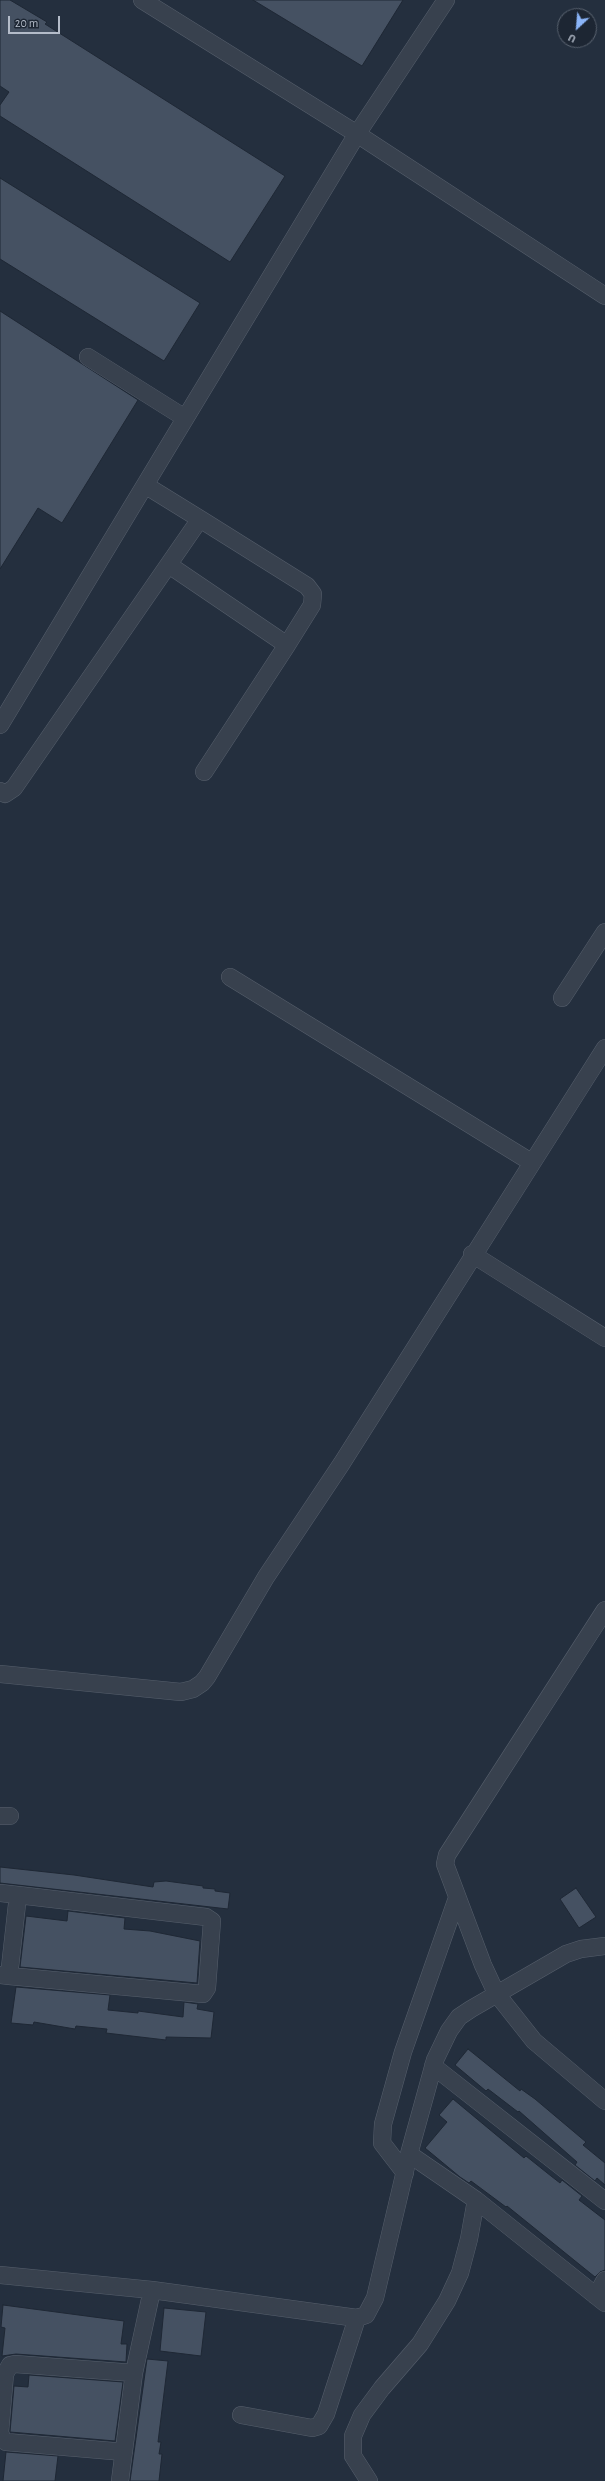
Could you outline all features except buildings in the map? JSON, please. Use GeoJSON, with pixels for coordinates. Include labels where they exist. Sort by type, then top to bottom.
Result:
{"type":"FeatureCollection","features":[{"type":"Feature","properties":{"kind":"street"},"geometry":{"type":"LineString","coordinates":[[142,0],[357,134],[605,296]]}},
{"type":"Feature","properties":{"kind":"street"},"geometry":{"type":"LineString","coordinates":[[0,725],[357,134],[446,0]]}},
{"type":"Feature","properties":{"kind":"street"},"geometry":{"type":"LineString","coordinates":[[88,357],[185,418]]}},
{"type":"Feature","properties":{"kind":"street"},"geometry":{"type":"LineString","coordinates":[[145,485],[307,586],[313,594],[312,605],[204,772]]}},
{"type":"Feature","properties":{"kind":"street"},"geometry":{"type":"LineString","coordinates":[[0,791],[5,794],[14,788],[200,519]]}},
{"type":"Feature","properties":{"kind":"street"},"geometry":{"type":"LineString","coordinates":[[169,565],[287,645]]}},
{"type":"Feature","properties":{"kind":"street"},"geometry":{"type":"LineString","coordinates":[[562,998],[605,932]]}},
{"type":"Feature","properties":{"kind":"street"},"geometry":{"type":"LineString","coordinates":[[230,977],[531,1162]]}},
{"type":"Feature","properties":{"kind":"street"},"geometry":{"type":"LineString","coordinates":[[0,1674],[181,1692],[192,1689],[202,1683],[472,1254],[605,1048]]}},
{"type":"Feature","properties":{"kind":"street"},"geometry":{"type":"LineString","coordinates":[[472,1254],[605,1338]]}},
{"type":"Feature","properties":{"kind":"street"},"geometry":{"type":"LineString","coordinates":[[605,1610],[447,1856],[445,1868],[496,1993],[534,2041],[605,2101]]}},
{"type":"Feature","properties":{"kind":"street"},"geometry":{"type":"LineString","coordinates":[[0,1893],[18,1895],[206,1917],[212,1921],[213,1928],[207,1988],[203,1994],[198,1995],[5,1976],[18,1895]]}},
{"type":"Feature","properties":{"kind":"street"},"geometry":{"type":"LineString","coordinates":[[405,2173],[382,2142],[383,2124],[403,2052],[456,1898]]}},
{"type":"Feature","properties":{"kind":"street"},"geometry":{"type":"LineString","coordinates":[[0,2275],[152,2290],[357,2318],[366,2315],[375,2298],[409,2154],[433,2066],[439,2049],[459,2017],[496,1993],[566,1954],[587,1947],[605,1946]]}},
{"type":"Feature","properties":{"kind":"street"},"geometry":{"type":"LineString","coordinates":[[433,2066],[605,2201]]}},
{"type":"Feature","properties":{"kind":"street"},"geometry":{"type":"LineString","coordinates":[[409,2154],[476,2200],[600,2300],[605,2280]]}},
{"type":"Feature","properties":{"kind":"street"},"geometry":{"type":"LineString","coordinates":[[369,2481],[353,2456],[353,2436],[362,2415],[382,2388],[420,2344],[447,2302],[460,2273],[469,2239],[476,2200]]}},
{"type":"Feature","properties":{"kind":"street"},"geometry":{"type":"LineString","coordinates":[[120,2481],[134,2372],[152,2290]]}},
{"type":"Feature","properties":{"kind":"street"},"geometry":{"type":"LineString","coordinates":[[241,2415],[312,2428],[319,2426],[326,2414],[357,2318]]}},
{"type":"Feature","properties":{"kind":"street"},"geometry":{"type":"LineString","coordinates":[[124,2452],[6,2442],[2,2439],[0,2432],[5,2374],[10,2366],[15,2364],[134,2372]]}}]}
